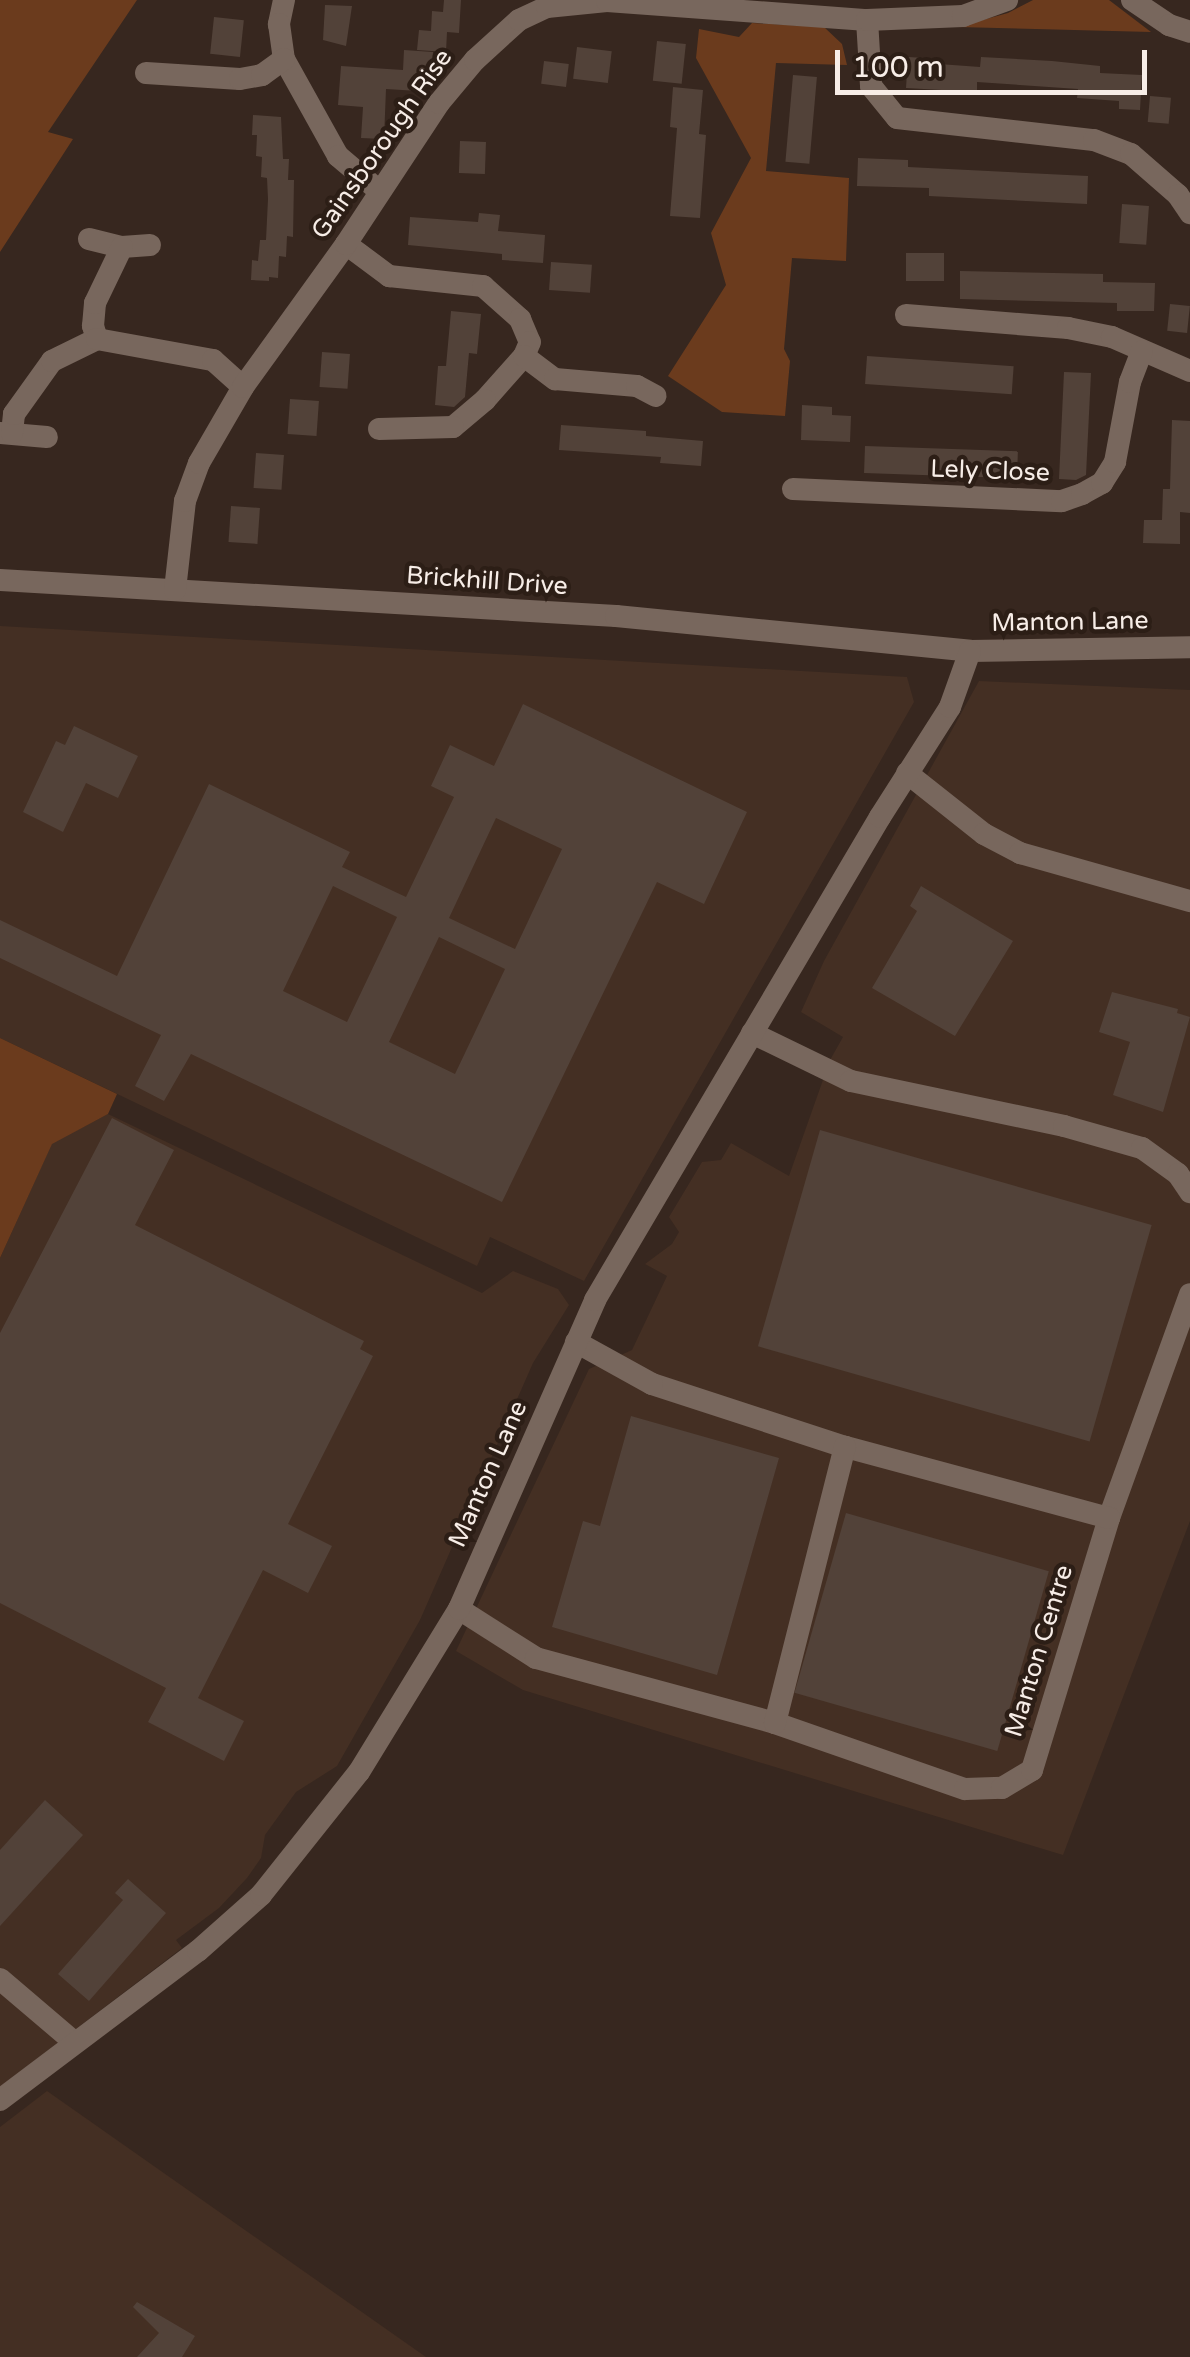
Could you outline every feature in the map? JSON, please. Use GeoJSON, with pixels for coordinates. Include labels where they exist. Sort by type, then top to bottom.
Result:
{"type":"FeatureCollection","features":[{"type":"Feature","properties":{"kind":"street"},"geometry":{"type":"LineString","coordinates":[[284,0],[279,24],[284,59],[338,156],[378,190]]}},
{"type":"Feature","properties":{"kind":"street","name":"Gainsborough Rise"},"geometry":{"type":"LineString","coordinates":[[175,590],[185,501],[199,462],[244,387],[346,244],[378,190],[474,60],[520,20],[547,7],[624,1],[764,5],[868,20],[963,16],[1007,0]]}},
{"type":"Feature","properties":{"kind":"street"},"geometry":{"type":"LineString","coordinates":[[1132,0],[1170,25],[1190,32]]}},
{"type":"Feature","properties":{"kind":"street"},"geometry":{"type":"LineString","coordinates":[[868,20],[871,86],[896,118],[1094,140],[1130,154],[1178,196],[1190,213]]}},
{"type":"Feature","properties":{"kind":"street"},"geometry":{"type":"LineString","coordinates":[[161,69],[240,79],[262,75],[284,59]]}},
{"type":"Feature","properties":{"kind":"street"},"geometry":{"type":"LineString","coordinates":[[89,239],[122,247],[150,246]]}},
{"type":"Feature","properties":{"kind":"street"},"geometry":{"type":"LineString","coordinates":[[346,244],[390,276],[448,280],[492,292],[520,319],[530,342],[524,356],[454,427],[378,429]]}},
{"type":"Feature","properties":{"kind":"street"},"geometry":{"type":"LineString","coordinates":[[97,339],[93,326],[95,302],[122,247]]}},
{"type":"Feature","properties":{"kind":"street"},"geometry":{"type":"LineString","coordinates":[[906,315],[1068,328],[1112,337],[1190,371]]}},
{"type":"Feature","properties":{"kind":"street"},"geometry":{"type":"LineString","coordinates":[[47,437],[6,433],[14,414],[52,361],[97,339],[213,360],[244,387]]}},
{"type":"Feature","properties":{"kind":"street","name":"Lely Close"},"geometry":{"type":"LineString","coordinates":[[793,489],[1062,501],[1082,494],[1102,483],[1115,462],[1130,382],[1142,351]]}},
{"type":"Feature","properties":{"kind":"street"},"geometry":{"type":"LineString","coordinates":[[524,356],[556,379],[637,386],[656,396]]}},
{"type":"Feature","properties":{"kind":"street","name":"Brickhill Drive"},"geometry":{"type":"LineString","coordinates":[[0,580],[616,616],[970,651]]}},
{"type":"Feature","properties":{"kind":"street","name":"Manton Lane"},"geometry":{"type":"LineString","coordinates":[[0,2100],[198,1950],[262,1894],[358,1772],[458,1609],[595,1300],[950,707],[970,651],[1190,648]]}},
{"type":"Feature","properties":{"kind":"street"},"geometry":{"type":"LineString","coordinates":[[907,773],[984,834],[1020,853],[1190,900]]}},
{"type":"Feature","properties":{"kind":"street"},"geometry":{"type":"LineString","coordinates":[[752,1033],[851,1081],[1064,1126],[1142,1148],[1178,1174],[1190,1192]]}},
{"type":"Feature","properties":{"kind":"street","name":"Manton Centre"},"geometry":{"type":"LineString","coordinates":[[458,1609],[536,1658],[775,1723],[965,1788],[1002,1788],[1032,1770],[1109,1518],[1190,1294]]}},
{"type":"Feature","properties":{"kind":"street"},"geometry":{"type":"LineString","coordinates":[[576,1342],[652,1384],[846,1447],[1109,1518]]}},
{"type":"Feature","properties":{"kind":"street"},"geometry":{"type":"LineString","coordinates":[[775,1723],[846,1447]]}},
{"type":"Feature","properties":{"kind":"street"},"geometry":{"type":"LineString","coordinates":[[0,1979],[74,2042]]}},
{"type":"Feature","properties":{"kind":"shaded area"},"geometry":{"type":"Polygon","coordinates":[[[0,0],[137,0],[48,132],[73,139],[0,252],[0,0]]]}},
{"type":"Feature","properties":{"kind":"shaded area"},"geometry":{"type":"Polygon","coordinates":[[[1033,0],[1109,0],[1151,32],[957,27],[1008,13],[1033,0]]]}},
{"type":"Feature","properties":{"kind":"shaded area"},"geometry":{"type":"Polygon","coordinates":[[[752,23],[824,27],[842,44],[847,65],[776,63],[766,171],[849,178],[846,261],[792,258],[784,349],[790,361],[785,416],[722,412],[668,376],[726,285],[711,233],[751,158],[696,58],[699,29],[739,37],[752,23]]]}},
{"type":"Feature","properties":{"kind":"shaded area"},"geometry":{"type":"Polygon","coordinates":[[[0,626],[907,677],[914,702],[584,1281],[490,1237],[477,1266],[0,1038],[0,626]]]}},
{"type":"Feature","properties":{"kind":"shaded area"},"geometry":{"type":"Polygon","coordinates":[[[979,681],[1190,690],[1190,1521],[1063,1855],[523,1690],[456,1651],[589,1369],[632,1350],[667,1276],[645,1264],[672,1244],[679,1232],[669,1217],[702,1162],[721,1160],[731,1143],[789,1176],[830,1060],[843,1037],[801,1012],[824,961],[979,681]]]}},
{"type":"Feature","properties":{"kind":"shaded area"},"geometry":{"type":"Polygon","coordinates":[[[0,1038],[117,1094],[108,1114],[52,1144],[0,1258],[0,1038]]]}},
{"type":"Feature","properties":{"kind":"shaded area"},"geometry":{"type":"Polygon","coordinates":[[[108,1114],[482,1293],[513,1271],[558,1289],[569,1305],[533,1363],[420,1620],[337,1766],[296,1792],[265,1835],[261,1858],[247,1878],[219,1908],[176,1940],[182,1948],[0,2087],[0,1258],[52,1143],[108,1114]]]}},
{"type":"Feature","properties":{"kind":"shaded area"},"geometry":{"type":"Polygon","coordinates":[[[47,2091],[426,2357],[0,2357],[0,2127],[47,2091]]]}},
{"type":"Feature","properties":{"kind":"building"},"geometry":{"type":"Polygon","coordinates":[[[444,0],[461,0],[459,33],[447,32],[446,52],[417,50],[419,30],[431,31],[432,11],[443,12],[444,0]]]}},
{"type":"Feature","properties":{"kind":"building"},"geometry":{"type":"Polygon","coordinates":[[[325,5],[352,6],[346,46],[323,40],[325,5]]]}},
{"type":"Feature","properties":{"kind":"building"},"geometry":{"type":"Polygon","coordinates":[[[214,17],[244,20],[240,57],[210,54],[214,17]]]}},
{"type":"Feature","properties":{"kind":"building"},"geometry":{"type":"Polygon","coordinates":[[[657,41],[686,44],[682,84],[653,81],[657,41]]]}},
{"type":"Feature","properties":{"kind":"building"},"geometry":{"type":"Polygon","coordinates":[[[577,47],[612,51],[608,83],[573,79],[577,47]]]}},
{"type":"Feature","properties":{"kind":"building"},"geometry":{"type":"Polygon","coordinates":[[[404,50],[433,52],[432,72],[419,71],[418,91],[386,89],[384,139],[361,138],[363,107],[338,105],[341,66],[403,70],[404,50]]]}},
{"type":"Feature","properties":{"kind":"building"},"geometry":{"type":"Polygon","coordinates":[[[908,57],[925,58],[925,63],[980,67],[981,57],[1052,61],[1100,66],[1100,73],[1142,75],[1140,110],[1119,109],[1119,101],[1077,98],[1078,89],[977,82],[977,92],[906,88],[908,57]]]}},
{"type":"Feature","properties":{"kind":"building"},"geometry":{"type":"Polygon","coordinates":[[[544,61],[569,64],[566,87],[541,84],[544,61]]]}},
{"type":"Feature","properties":{"kind":"building"},"geometry":{"type":"Polygon","coordinates":[[[793,75],[817,77],[809,164],[785,162],[793,75]]]}},
{"type":"Feature","properties":{"kind":"building"},"geometry":{"type":"Polygon","coordinates":[[[673,87],[703,90],[699,134],[706,135],[700,218],[670,216],[677,128],[670,127],[673,87]]]}},
{"type":"Feature","properties":{"kind":"building"},"geometry":{"type":"Polygon","coordinates":[[[1150,96],[1171,98],[1169,124],[1148,122],[1150,96]]]}},
{"type":"Feature","properties":{"kind":"building"},"geometry":{"type":"Polygon","coordinates":[[[253,115],[281,117],[283,159],[289,159],[288,180],[294,180],[293,237],[287,236],[286,257],[279,256],[278,278],[269,277],[269,281],[251,280],[252,260],[258,261],[260,240],[266,240],[268,199],[267,178],[261,177],[262,157],[256,156],[257,135],[252,135],[253,115]]]}},
{"type":"Feature","properties":{"kind":"building"},"geometry":{"type":"Polygon","coordinates":[[[460,141],[486,142],[485,174],[459,173],[460,141]]]}},
{"type":"Feature","properties":{"kind":"building"},"geometry":{"type":"Polygon","coordinates":[[[858,158],[908,160],[908,167],[1088,176],[1087,204],[929,196],[929,188],[857,186],[858,158]]]}},
{"type":"Feature","properties":{"kind":"building"},"geometry":{"type":"Polygon","coordinates":[[[1122,204],[1149,206],[1146,245],[1119,243],[1122,204]]]}},
{"type":"Feature","properties":{"kind":"building"},"geometry":{"type":"Polygon","coordinates":[[[479,213],[500,215],[498,231],[545,235],[543,263],[502,260],[502,254],[408,245],[410,217],[478,222],[479,213]]]}},
{"type":"Feature","properties":{"kind":"building"},"geometry":{"type":"Polygon","coordinates":[[[906,253],[944,253],[944,281],[906,281],[906,253]]]}},
{"type":"Feature","properties":{"kind":"building"},"geometry":{"type":"Polygon","coordinates":[[[551,262],[592,265],[590,293],[549,290],[551,262]]]}},
{"type":"Feature","properties":{"kind":"building"},"geometry":{"type":"Polygon","coordinates":[[[960,271],[1103,274],[1103,282],[1155,283],[1154,311],[1117,311],[1117,303],[960,299],[960,271]]]}},
{"type":"Feature","properties":{"kind":"building"},"geometry":{"type":"Polygon","coordinates":[[[1170,304],[1190,306],[1187,333],[1167,331],[1170,304]]]}},
{"type":"Feature","properties":{"kind":"building"},"geometry":{"type":"Polygon","coordinates":[[[451,311],[481,314],[477,354],[469,353],[465,397],[454,407],[435,405],[438,366],[446,366],[451,311]]]}},
{"type":"Feature","properties":{"kind":"building"},"geometry":{"type":"Polygon","coordinates":[[[322,352],[350,354],[347,389],[320,387],[322,352]]]}},
{"type":"Feature","properties":{"kind":"building"},"geometry":{"type":"Polygon","coordinates":[[[867,356],[1014,366],[1012,394],[865,384],[867,356]]]}},
{"type":"Feature","properties":{"kind":"building"},"geometry":{"type":"Polygon","coordinates":[[[1064,372],[1091,373],[1086,475],[1076,480],[1059,479],[1064,372]]]}},
{"type":"Feature","properties":{"kind":"building"},"geometry":{"type":"Polygon","coordinates":[[[290,399],[319,401],[316,436],[288,434],[290,399]]]}},
{"type":"Feature","properties":{"kind":"building"},"geometry":{"type":"Polygon","coordinates":[[[802,405],[832,407],[832,415],[851,416],[850,442],[801,440],[802,405]]]}},
{"type":"Feature","properties":{"kind":"building"},"geometry":{"type":"Polygon","coordinates":[[[1172,420],[1190,421],[1190,513],[1180,512],[1180,544],[1143,543],[1144,520],[1162,520],[1163,489],[1170,489],[1172,420]]]}},
{"type":"Feature","properties":{"kind":"building"},"geometry":{"type":"Polygon","coordinates":[[[561,425],[646,431],[646,436],[703,441],[701,466],[660,463],[661,457],[559,450],[561,425]]]}},
{"type":"Feature","properties":{"kind":"building"},"geometry":{"type":"Polygon","coordinates":[[[865,446],[1018,451],[1017,478],[864,473],[865,446]]]}},
{"type":"Feature","properties":{"kind":"building"},"geometry":{"type":"Polygon","coordinates":[[[256,453],[284,455],[281,490],[254,488],[256,453]]]}},
{"type":"Feature","properties":{"kind":"building"},"geometry":{"type":"Polygon","coordinates":[[[231,506],[260,508],[257,544],[228,542],[231,506]]]}},
{"type":"Feature","properties":{"kind":"building"},"geometry":{"type":"Polygon","coordinates":[[[523,704],[747,812],[704,904],[657,882],[502,1202],[191,1054],[164,1101],[135,1086],[161,1035],[0,958],[0,920],[117,976],[209,784],[350,852],[342,867],[406,897],[454,797],[431,786],[450,745],[494,766],[523,704]],[[496,818],[449,918],[515,949],[562,849],[496,818]],[[333,886],[283,991],[347,1022],[397,917],[333,886]],[[439,937],[389,1042],[455,1074],[505,969],[439,937]]]}},
{"type":"Feature","properties":{"kind":"building"},"geometry":{"type":"Polygon","coordinates":[[[74,726],[138,756],[118,798],[86,783],[63,832],[23,812],[56,741],[65,745],[74,726]]]}},
{"type":"Feature","properties":{"kind":"building"},"geometry":{"type":"Polygon","coordinates":[[[921,886],[1013,941],[955,1036],[872,988],[917,911],[910,906],[921,886]]]}},
{"type":"Feature","properties":{"kind":"building"},"geometry":{"type":"Polygon","coordinates":[[[1112,992],[1178,1009],[1177,1013],[1190,1017],[1163,1112],[1113,1095],[1130,1042],[1099,1032],[1112,992]]]}},
{"type":"Feature","properties":{"kind":"building"},"geometry":{"type":"Polygon","coordinates":[[[112,1118],[174,1150],[135,1225],[364,1341],[360,1349],[373,1356],[288,1524],[332,1546],[308,1593],[263,1570],[198,1698],[244,1721],[224,1761],[148,1722],[166,1688],[0,1603],[0,1333],[112,1118]]]}},
{"type":"Feature","properties":{"kind":"building"},"geometry":{"type":"Polygon","coordinates":[[[820,1130],[1152,1225],[1090,1441],[758,1346],[820,1130]]]}},
{"type":"Feature","properties":{"kind":"building"},"geometry":{"type":"Polygon","coordinates":[[[631,1416],[779,1458],[717,1675],[552,1627],[583,1521],[600,1526],[631,1416]]]}},
{"type":"Feature","properties":{"kind":"building"},"geometry":{"type":"Polygon","coordinates":[[[846,1513],[1049,1571],[997,1751],[794,1693],[846,1513]]]}},
{"type":"Feature","properties":{"kind":"building"},"geometry":{"type":"Polygon","coordinates":[[[45,1800],[83,1835],[0,1926],[0,1850],[45,1800]]]}},
{"type":"Feature","properties":{"kind":"building"},"geometry":{"type":"Polygon","coordinates":[[[128,1879],[166,1913],[89,2001],[58,1974],[123,1900],[115,1893],[128,1879]]]}},
{"type":"Feature","properties":{"kind":"building"},"geometry":{"type":"Polygon","coordinates":[[[137,2302],[195,2336],[182,2357],[137,2357],[159,2333],[133,2307],[137,2302]]]}}]}
